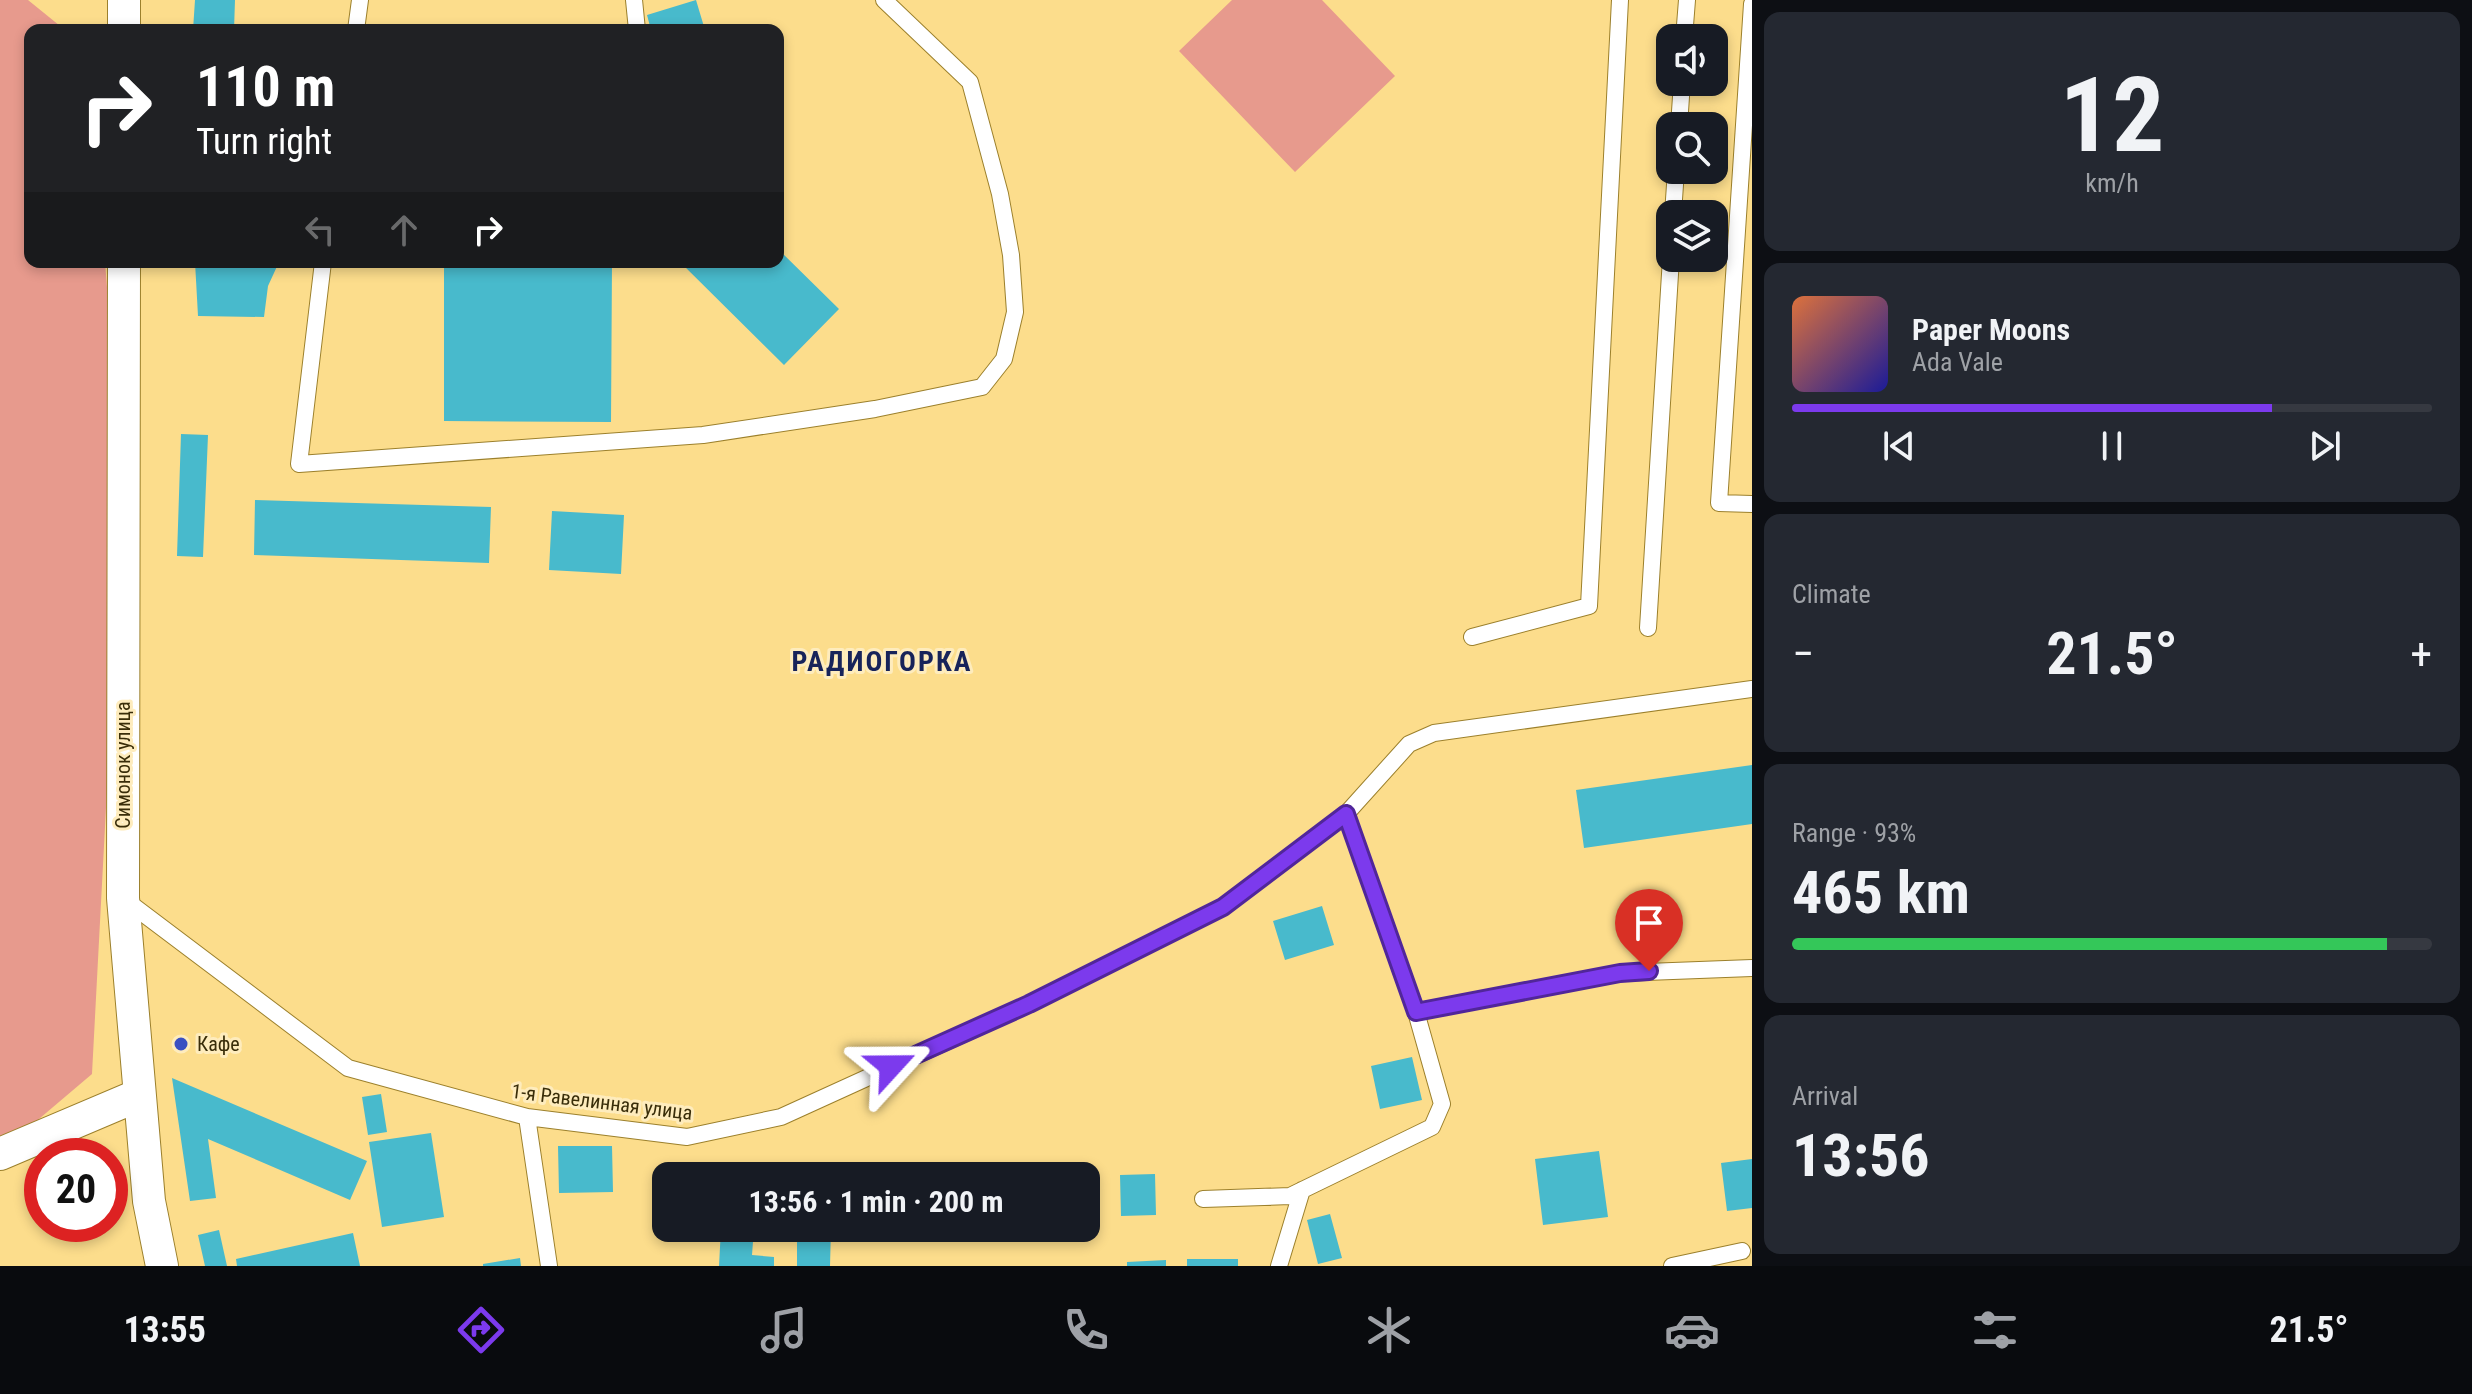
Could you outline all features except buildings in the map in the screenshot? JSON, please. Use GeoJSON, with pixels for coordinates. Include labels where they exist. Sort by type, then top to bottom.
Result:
{"type":"FeatureCollection","features":[{"type":"Feature","properties":{"kind":"street"},"geometry":{"type":"LineString","coordinates":[[124,0],[124,24]]}},
{"type":"Feature","properties":{"kind":"street","name":"Симонок улица"},"geometry":{"type":"LineString","coordinates":[[124,268],[123,898],[149,1201],[162,1266]]}},
{"type":"Feature","properties":{"kind":"street"},"geometry":{"type":"LineString","coordinates":[[0,1154],[139,1095]]}},
{"type":"Feature","properties":{"kind":"lane"},"geometry":{"type":"LineString","coordinates":[[357,24],[360,0]]}},
{"type":"Feature","properties":{"kind":"lane"},"geometry":{"type":"LineString","coordinates":[[634,0],[636,24]]}},
{"type":"Feature","properties":{"kind":"lane"},"geometry":{"type":"LineString","coordinates":[[322,268],[299,464],[703,435],[875,409],[982,387],[1004,359],[1015,312],[1011,255],[1000,194],[970,82],[884,0]]}},
{"type":"Feature","properties":{"kind":"lane"},"geometry":{"type":"LineString","coordinates":[[1472,637],[1589,606],[1620,0]]}},
{"type":"Feature","properties":{"kind":"lane"},"geometry":{"type":"LineString","coordinates":[[1685,24],[1687,0]]}},
{"type":"Feature","properties":{"kind":"lane"},"geometry":{"type":"LineString","coordinates":[[1752,4],[1719,503],[1752,504]]}},
{"type":"Feature","properties":{"kind":"lane"},"geometry":{"type":"LineString","coordinates":[[1648,628],[1670,272]]}},
{"type":"Feature","properties":{"kind":"lane","name":"1-я Равелинная улица"},"geometry":{"type":"LineString","coordinates":[[123,898],[348,1068],[527,1117],[687,1137],[781,1117],[1029,1004],[1223,907],[1346,814],[1409,744],[1434,733],[1752,689]]}},
{"type":"Feature","properties":{"kind":"lane"},"geometry":{"type":"LineString","coordinates":[[1203,1199],[1290,1196],[1432,1127],[1442,1104],[1416,1012],[1346,814]]}},
{"type":"Feature","properties":{"kind":"lane"},"geometry":{"type":"LineString","coordinates":[[1416,1012],[1620,973],[1752,968]]}},
{"type":"Feature","properties":{"kind":"lane"},"geometry":{"type":"LineString","coordinates":[[527,1117],[549,1266]]}},
{"type":"Feature","properties":{"kind":"lane"},"geometry":{"type":"LineString","coordinates":[[1279,1266],[1302,1190]]}},
{"type":"Feature","properties":{"kind":"lane"},"geometry":{"type":"LineString","coordinates":[[1672,1266],[1742,1251]]}},
{"type":"Feature","properties":{"kind":"shaded area"},"geometry":{"type":"Polygon","coordinates":[[[0,0],[28,0],[58,24],[24,24],[24,268],[105,268],[123,485],[92,1074],[13,1141],[0,1146],[0,0]]]}},
{"type":"Feature","properties":{"kind":"shaded area"},"geometry":{"type":"Polygon","coordinates":[[[1232,0],[1322,0],[1395,76],[1295,172],[1179,51],[1232,0]]]}},
{"type":"Feature","properties":{"kind":"place","name":"Кафе"},"geometry":{"type":"Point","coordinates":[181,1044]}},
{"type":"Feature","properties":{"kind":"district","name":"РАДИОГОРКА"},"geometry":{"type":"Point","coordinates":[882,661]}},
{"type":"Feature","properties":{"kind":"route"},"geometry":{"type":"LineString","coordinates":[[891,1066],[1029,1004],[1223,907],[1346,814],[1416,1012],[1620,973],[1649,971]]}}]}
